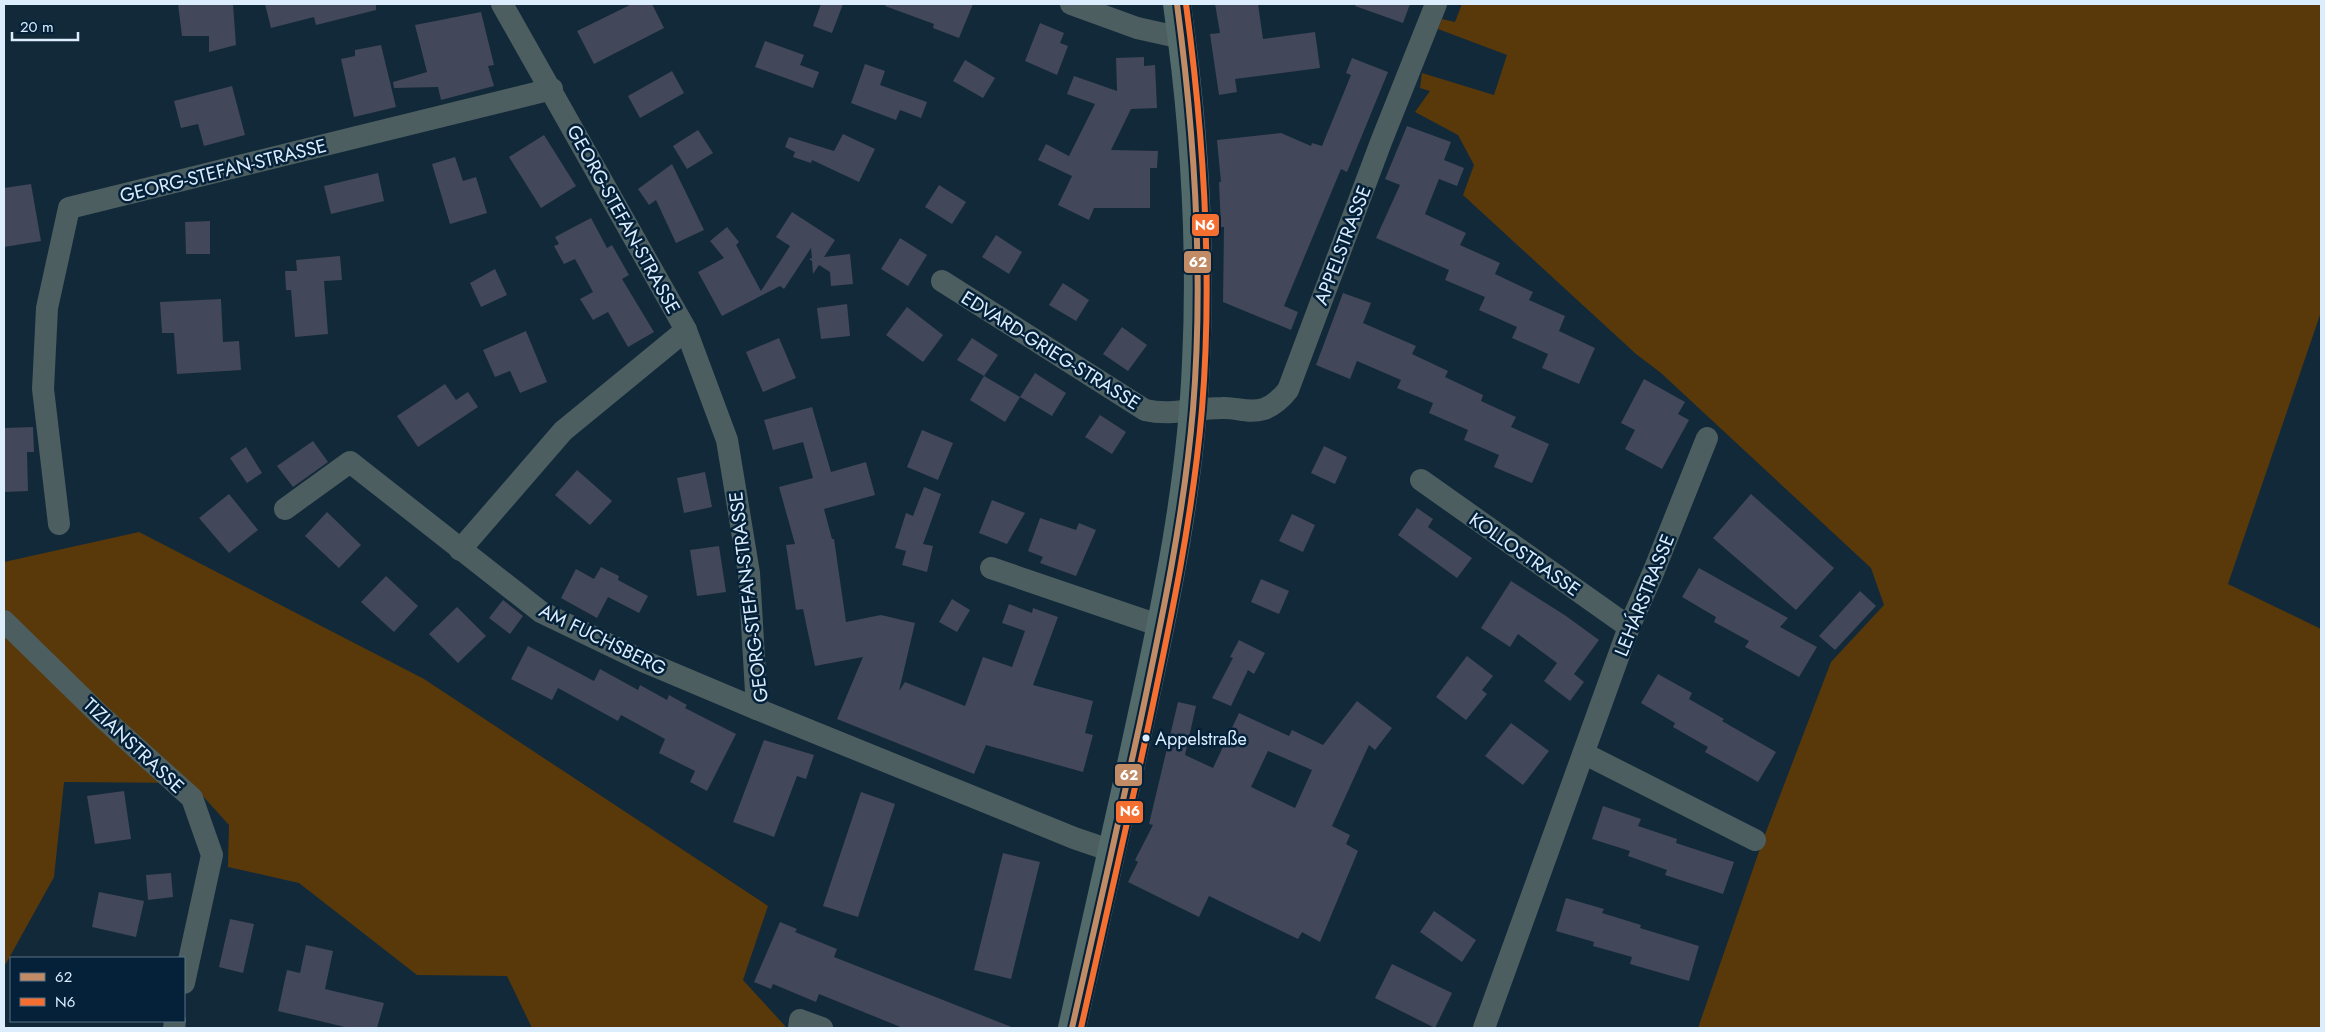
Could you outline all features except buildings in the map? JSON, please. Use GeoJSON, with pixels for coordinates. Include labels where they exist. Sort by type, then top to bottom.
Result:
{"type":"FeatureCollection","features":[{"type":"Feature","properties":{"kind":"main road"},"geometry":{"type":"LineString","coordinates":[[1072,1028],[1161,626],[1182,504],[1192,412],[1196,364],[1198,240],[1192,130],[1178,4]]}},
{"type":"Feature","properties":{"kind":"street","name":"GEORG-STEFAN-STRASSE"},"geometry":{"type":"LineString","coordinates":[[502,4],[552,89],[686,330],[727,440],[749,573],[757,709],[1074,838],[1112,850]]}},
{"type":"Feature","properties":{"kind":"street"},"geometry":{"type":"LineString","coordinates":[[1071,4],[1137,28],[1182,38]]}},
{"type":"Feature","properties":{"kind":"street","name":"APPELSTRASSE"},"geometry":{"type":"LineString","coordinates":[[1192,412],[1223,408],[1250,412],[1265,409],[1278,402],[1288,390],[1378,150],[1436,4]]}},
{"type":"Feature","properties":{"kind":"street","name":"GEORG-STEFAN-STRASSE"},"geometry":{"type":"LineString","coordinates":[[59,524],[43,389],[47,308],[69,208],[552,89]]}},
{"type":"Feature","properties":{"kind":"street","name":"EDVARD-GRIEG-STRASSE"},"geometry":{"type":"LineString","coordinates":[[942,281],[1145,410],[1159,413],[1192,412]]}},
{"type":"Feature","properties":{"kind":"street"},"geometry":{"type":"LineString","coordinates":[[460,550],[563,432],[686,330]]}},
{"type":"Feature","properties":{"kind":"street","name":"LEHÁRSTRASSE"},"geometry":{"type":"LineString","coordinates":[[1484,1028],[1585,754],[1629,627],[1653,574],[1707,438]]}},
{"type":"Feature","properties":{"kind":"street","name":"AM FUCHSBERG"},"geometry":{"type":"LineString","coordinates":[[285,509],[350,462],[541,612],[643,661],[757,709]]}},
{"type":"Feature","properties":{"kind":"street","name":"KOLLOSTRASSE"},"geometry":{"type":"LineString","coordinates":[[1421,480],[1629,627]]}},
{"type":"Feature","properties":{"kind":"street"},"geometry":{"type":"LineString","coordinates":[[991,568],[1161,626]]}},
{"type":"Feature","properties":{"kind":"street","name":"TIZIANSTRASSE"},"geometry":{"type":"LineString","coordinates":[[4,620],[102,717],[192,798],[212,856],[185,978]]}},
{"type":"Feature","properties":{"kind":"street"},"geometry":{"type":"LineString","coordinates":[[1585,754],[1755,840]]}},
{"type":"Feature","properties":{"kind":"street"},"geometry":{"type":"LineString","coordinates":[[800,1024],[822,1028]]}},
{"type":"Feature","properties":{"kind":"shaded area"},"geometry":{"type":"Polygon","coordinates":[[[1462,4],[2321,4],[2321,312],[2228,584],[2321,629],[2321,1028],[1698,1028],[1764,837],[1831,662],[1884,605],[1871,568],[1661,373],[1636,354],[1463,195],[1474,165],[1458,135],[1415,112],[1430,91],[1420,88],[1422,73],[1494,95],[1507,55],[1438,29],[1442,19],[1455,22],[1462,4]]]}},
{"type":"Feature","properties":{"kind":"shaded area"},"geometry":{"type":"Polygon","coordinates":[[[139,532],[424,679],[768,906],[743,980],[785,1028],[532,1028],[507,976],[417,975],[299,883],[228,867],[229,825],[191,783],[64,782],[54,877],[4,967],[4,562],[139,532]]]}},
{"type":"Feature","properties":{"kind":"transit line","name":"62"},"geometry":{"type":"LineString","coordinates":[[1072,1028],[1156,645],[1178,528],[1189,449],[1196,358],[1198,257],[1189,105],[1177,4]]}},
{"type":"Feature","properties":{"kind":"transit line","name":"N6"},"geometry":{"type":"LineString","coordinates":[[1081,1028],[1165,645],[1187,528],[1198,449],[1205,358],[1207,257],[1198,105],[1186,4]]}},
{"type":"Feature","properties":{"kind":"place","name":"Appelstraße"},"geometry":{"type":"Point","coordinates":[1146,738]}}]}
